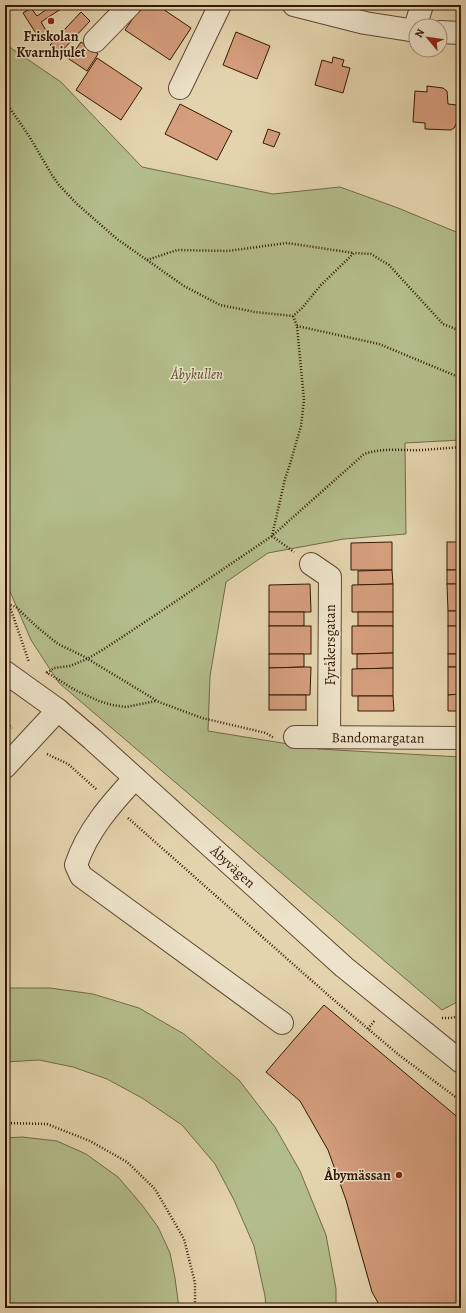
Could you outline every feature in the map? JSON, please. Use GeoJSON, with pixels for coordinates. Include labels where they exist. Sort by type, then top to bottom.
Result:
{"type":"FeatureCollection","features":[{"type":"Feature","properties":{"kind":"street"},"geometry":{"type":"LineString","coordinates":[[95,42],[130,5]]}},
{"type":"Feature","properties":{"kind":"street"},"geometry":{"type":"LineString","coordinates":[[180,88],[220,5]]}},
{"type":"Feature","properties":{"kind":"street"},"geometry":{"type":"LineString","coordinates":[[294,5],[365,23],[408,30]]}},
{"type":"Feature","properties":{"kind":"street"},"geometry":{"type":"LineString","coordinates":[[418,18],[422,5]]}},
{"type":"Feature","properties":{"kind":"street"},"geometry":{"type":"LineString","coordinates":[[448,33],[461,34]]}},
{"type":"Feature","properties":{"kind":"street","name":"Fyråkersgatan"},"geometry":{"type":"LineString","coordinates":[[311,564],[330,577],[329,736]]}},
{"type":"Feature","properties":{"kind":"street","name":"Åbyvägen"},"geometry":{"type":"LineString","coordinates":[[5,672],[58,710],[92,739],[344,967],[458,1053]]}},
{"type":"Feature","properties":{"kind":"street"},"geometry":{"type":"LineString","coordinates":[[5,767],[58,710]]}},
{"type":"Feature","properties":{"kind":"street","name":"Bandomargatan"},"geometry":{"type":"LineString","coordinates":[[285,738],[329,736],[461,738]]}},
{"type":"Feature","properties":{"kind":"street"},"geometry":{"type":"LineString","coordinates":[[135,778],[95,826],[80,852],[76,865],[81,876],[282,1023]]}},
{"type":"Feature","properties":{"kind":"path"},"geometry":{"type":"LineString","coordinates":[[5,101],[29,136],[52,175],[77,204],[117,239],[146,260],[184,286],[220,305],[255,312],[293,316],[354,253]]}},
{"type":"Feature","properties":{"kind":"path"},"geometry":{"type":"LineString","coordinates":[[146,260],[177,250],[228,251],[287,243],[354,253],[371,254],[390,265],[443,324],[461,331]]}},
{"type":"Feature","properties":{"kind":"path"},"geometry":{"type":"LineString","coordinates":[[272,536],[285,479],[301,426],[304,400],[297,326],[293,316]]}},
{"type":"Feature","properties":{"kind":"path"},"geometry":{"type":"LineString","coordinates":[[297,326],[379,344],[461,378]]}},
{"type":"Feature","properties":{"kind":"path"},"geometry":{"type":"LineString","coordinates":[[47,673],[54,668],[70,666],[88,658],[157,614],[272,536],[364,454],[372,451],[387,449],[422,450],[461,447]]}},
{"type":"Feature","properties":{"kind":"path"},"geometry":{"type":"LineString","coordinates":[[272,536],[311,564]]}},
{"type":"Feature","properties":{"kind":"path"},"geometry":{"type":"LineString","coordinates":[[5,595],[30,668]]}},
{"type":"Feature","properties":{"kind":"path"},"geometry":{"type":"LineString","coordinates":[[5,603],[16,607],[58,644],[88,658],[156,701],[202,718],[266,732],[285,738]]}},
{"type":"Feature","properties":{"kind":"path"},"geometry":{"type":"LineString","coordinates":[[42,671],[75,690],[112,705],[126,707],[156,701]]}},
{"type":"Feature","properties":{"kind":"path"},"geometry":{"type":"LineString","coordinates":[[5,722],[29,742],[68,764],[340,1005],[399,1055],[461,1101]]}},
{"type":"Feature","properties":{"kind":"path"},"geometry":{"type":"LineString","coordinates":[[5,732],[10,726]]}},
{"type":"Feature","properties":{"kind":"path"},"geometry":{"type":"LineString","coordinates":[[5,1123],[47,1124],[90,1141],[127,1162],[155,1189],[184,1239],[195,1283],[195,1308]]}},
{"type":"Feature","properties":{"kind":"green space","name":"Åbykullen"},"geometry":{"type":"Polygon","coordinates":[[[5,44],[61,82],[142,167],[273,194],[340,187],[398,208],[461,234],[461,440],[405,443],[406,534],[344,539],[268,553],[226,582],[210,676],[208,731],[319,749],[461,757],[461,1000],[442,1010],[59,683],[31,640],[5,580],[5,44]]]}},
{"type":"Feature","properties":{"kind":"green space"},"geometry":{"type":"Polygon","coordinates":[[[5,988],[50,988],[93,994],[139,1008],[184,1034],[239,1080],[275,1127],[300,1171],[326,1235],[336,1289],[336,1308],[266,1308],[265,1296],[254,1246],[234,1200],[215,1164],[182,1125],[142,1098],[107,1079],[73,1067],[39,1060],[5,1062],[5,988]]]}},
{"type":"Feature","properties":{"kind":"green space"},"geometry":{"type":"Polygon","coordinates":[[[22,1137],[57,1141],[86,1154],[118,1177],[142,1205],[158,1227],[170,1253],[179,1308],[5,1308],[5,1138],[22,1137]]]}},
{"type":"Feature","properties":{"kind":"building"},"geometry":{"type":"Polygon","coordinates":[[[44,5],[67,5],[41,22],[47,32],[39,38],[23,13],[31,8],[37,16],[47,9],[44,5]]]}},
{"type":"Feature","properties":{"kind":"building"},"geometry":{"type":"Polygon","coordinates":[[[142,5],[157,5],[191,28],[170,60],[125,30],[142,5]]]}},
{"type":"Feature","properties":{"kind":"building"},"geometry":{"type":"Polygon","coordinates":[[[81,12],[90,21],[59,54],[50,45],[81,12]]]}},
{"type":"Feature","properties":{"kind":"building"},"geometry":{"type":"Polygon","coordinates":[[[236,32],[270,46],[257,79],[223,65],[236,32]]]}},
{"type":"Feature","properties":{"kind":"building"},"geometry":{"type":"Polygon","coordinates":[[[81,42],[98,54],[87,71],[69,59],[81,42]]]}},
{"type":"Feature","properties":{"kind":"building"},"geometry":{"type":"Polygon","coordinates":[[[333,57],[344,60],[342,66],[350,68],[343,93],[315,85],[322,60],[332,63],[333,57]]]}},
{"type":"Feature","properties":{"kind":"building"},"geometry":{"type":"Polygon","coordinates":[[[97,58],[142,88],[121,120],[76,90],[97,58]]]}},
{"type":"Feature","properties":{"kind":"building"},"geometry":{"type":"Polygon","coordinates":[[[427,86],[443,88],[447,91],[448,104],[457,105],[457,122],[451,130],[425,129],[425,123],[413,122],[415,91],[427,92],[427,86]]]}},
{"type":"Feature","properties":{"kind":"building"},"geometry":{"type":"Polygon","coordinates":[[[180,104],[232,131],[217,160],[165,134],[180,104]]]}},
{"type":"Feature","properties":{"kind":"building"},"geometry":{"type":"Polygon","coordinates":[[[268,129],[280,133],[274,147],[263,143],[268,129]]]}},
{"type":"Feature","properties":{"kind":"building"},"geometry":{"type":"Polygon","coordinates":[[[392,542],[392,570],[351,570],[351,543],[392,542]]]}},
{"type":"Feature","properties":{"kind":"building"},"geometry":{"type":"Polygon","coordinates":[[[447,542],[461,542],[461,570],[447,570],[447,542]]]}},
{"type":"Feature","properties":{"kind":"building"},"geometry":{"type":"Polygon","coordinates":[[[392,570],[393,584],[358,585],[358,571],[392,570]]]}},
{"type":"Feature","properties":{"kind":"building"},"geometry":{"type":"Polygon","coordinates":[[[447,570],[461,570],[461,584],[447,584],[447,570]]]}},
{"type":"Feature","properties":{"kind":"building"},"geometry":{"type":"Polygon","coordinates":[[[310,584],[311,612],[269,612],[269,585],[310,584]]]}},
{"type":"Feature","properties":{"kind":"building"},"geometry":{"type":"Polygon","coordinates":[[[393,584],[393,612],[352,612],[352,585],[393,584]]]}},
{"type":"Feature","properties":{"kind":"building"},"geometry":{"type":"Polygon","coordinates":[[[447,584],[461,584],[461,611],[448,611],[447,584]]]}},
{"type":"Feature","properties":{"kind":"building"},"geometry":{"type":"Polygon","coordinates":[[[448,611],[461,611],[461,626],[448,626],[448,611]]]}},
{"type":"Feature","properties":{"kind":"building"},"geometry":{"type":"Polygon","coordinates":[[[269,612],[304,612],[304,626],[269,626],[269,612]]]}},
{"type":"Feature","properties":{"kind":"building"},"geometry":{"type":"Polygon","coordinates":[[[358,612],[393,612],[393,626],[358,626],[358,612]]]}},
{"type":"Feature","properties":{"kind":"building"},"geometry":{"type":"Polygon","coordinates":[[[269,626],[311,626],[311,654],[269,654],[269,626]]]}},
{"type":"Feature","properties":{"kind":"building"},"geometry":{"type":"Polygon","coordinates":[[[352,626],[393,626],[393,653],[352,654],[352,626]]]}},
{"type":"Feature","properties":{"kind":"building"},"geometry":{"type":"Polygon","coordinates":[[[448,626],[461,626],[461,654],[448,654],[448,626]]]}},
{"type":"Feature","properties":{"kind":"building"},"geometry":{"type":"Polygon","coordinates":[[[393,653],[393,668],[357,669],[357,654],[393,653]]]}},
{"type":"Feature","properties":{"kind":"building"},"geometry":{"type":"Polygon","coordinates":[[[269,654],[304,654],[304,667],[269,668],[269,654]]]}},
{"type":"Feature","properties":{"kind":"building"},"geometry":{"type":"Polygon","coordinates":[[[448,654],[461,654],[461,667],[448,667],[448,654]]]}},
{"type":"Feature","properties":{"kind":"building"},"geometry":{"type":"Polygon","coordinates":[[[311,667],[310,695],[269,695],[269,668],[311,667]]]}},
{"type":"Feature","properties":{"kind":"building"},"geometry":{"type":"Polygon","coordinates":[[[448,667],[461,667],[461,694],[448,695],[448,667]]]}},
{"type":"Feature","properties":{"kind":"building"},"geometry":{"type":"Polygon","coordinates":[[[393,668],[393,696],[352,696],[352,669],[393,668]]]}},
{"type":"Feature","properties":{"kind":"building"},"geometry":{"type":"Polygon","coordinates":[[[461,694],[461,711],[448,711],[448,695],[461,694]]]}},
{"type":"Feature","properties":{"kind":"building"},"geometry":{"type":"Polygon","coordinates":[[[269,695],[306,695],[306,710],[269,710],[269,695]]]}},
{"type":"Feature","properties":{"kind":"building"},"geometry":{"type":"Polygon","coordinates":[[[358,696],[393,696],[394,711],[358,711],[358,696]]]}},
{"type":"Feature","properties":{"kind":"building","name":"Åbymässan"},"geometry":{"type":"Polygon","coordinates":[[[324,1005],[461,1120],[461,1308],[381,1308],[372,1292],[346,1200],[328,1150],[300,1101],[266,1072],[324,1005]]]}},
{"type":"Feature","properties":{"kind":"place","name":"Friskolan Kvarnhjulet"},"geometry":{"type":"Point","coordinates":[51,21]}},
{"type":"Feature","properties":{"kind":"place","name":"Åbymässan"},"geometry":{"type":"Point","coordinates":[399,1175]}}]}
